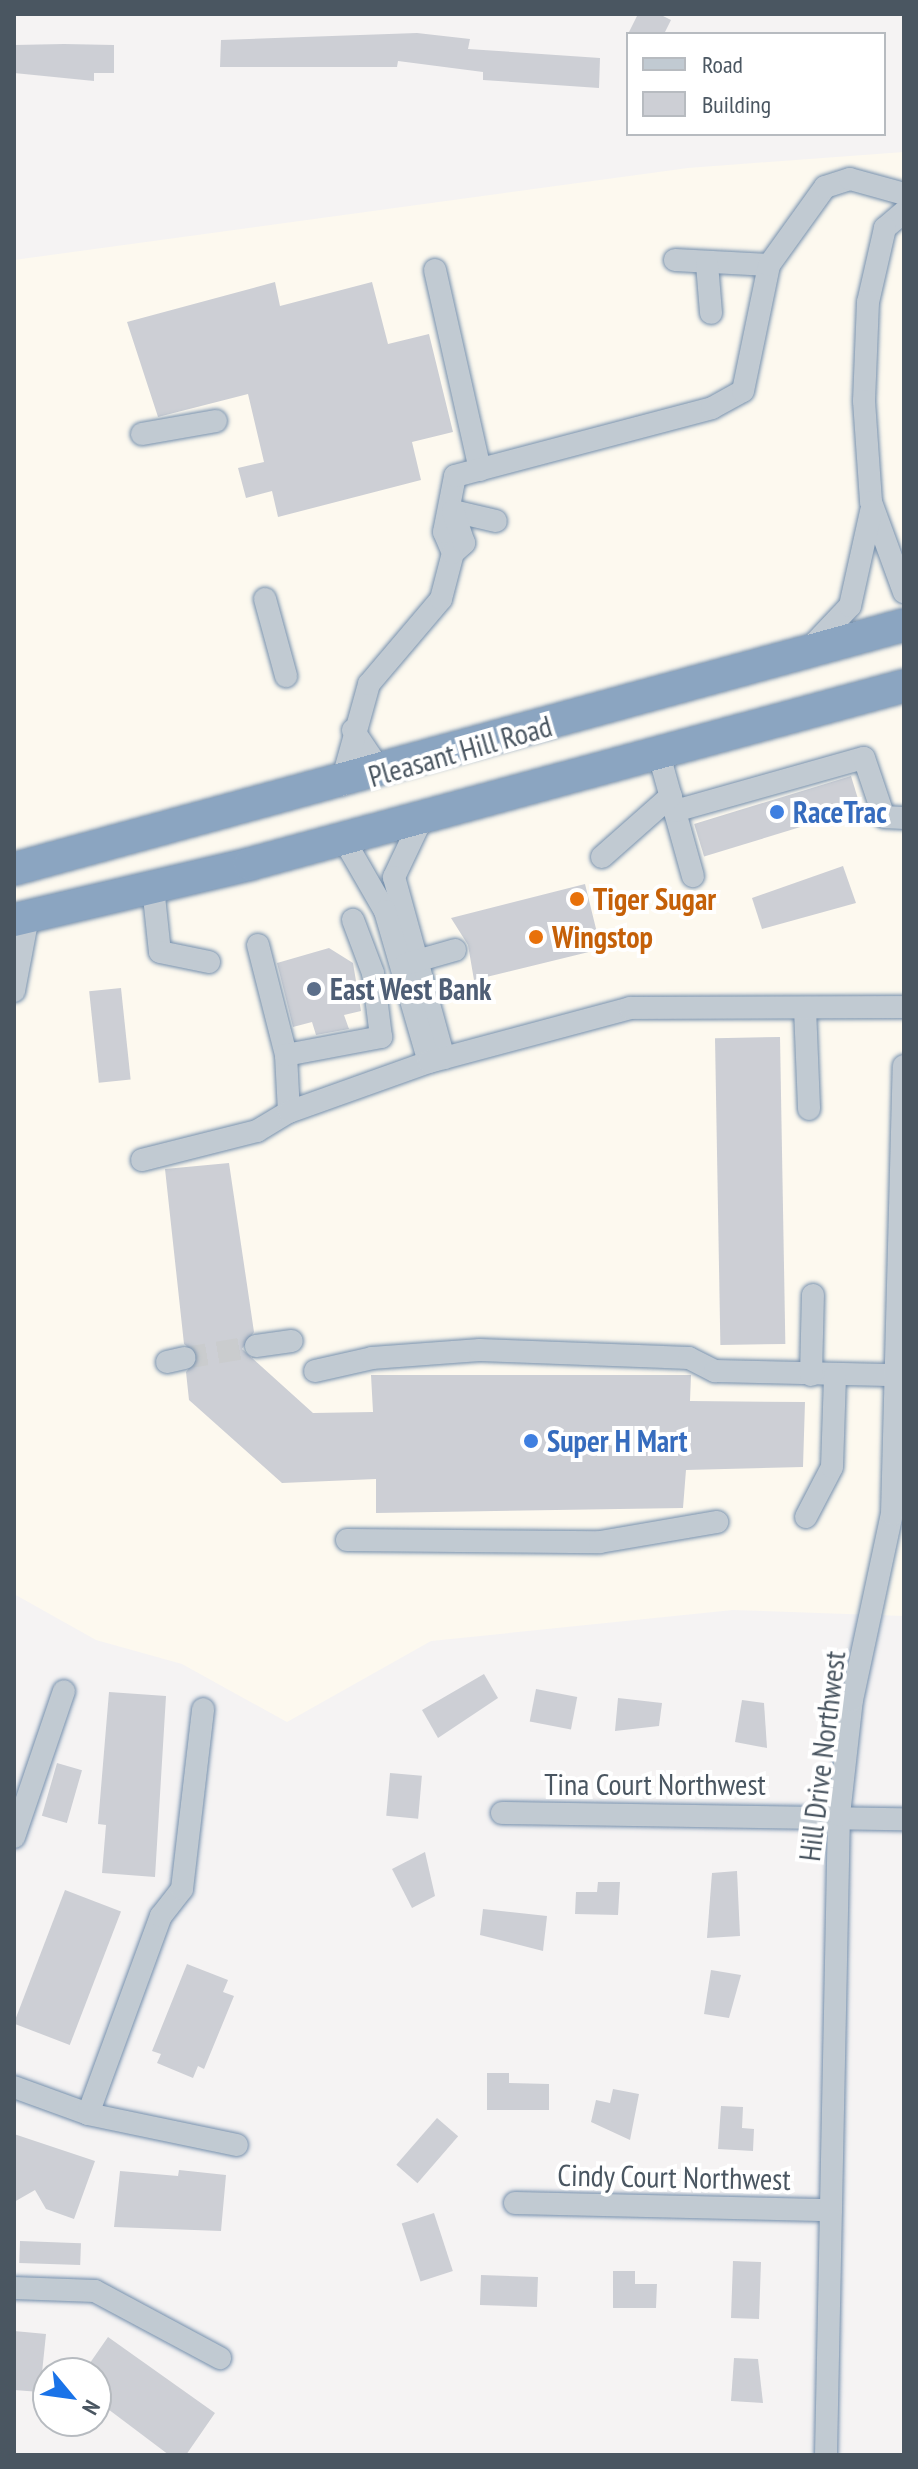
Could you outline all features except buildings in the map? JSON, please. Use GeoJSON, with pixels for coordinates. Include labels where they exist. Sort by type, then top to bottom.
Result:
{"type":"FeatureCollection","features":[{"type":"Feature","properties":{"kind":"highway","name":"Pleasant Hill Road"},"geometry":{"type":"LineString","coordinates":[[14,869],[341,785],[904,625]]}},
{"type":"Feature","properties":{"kind":"highway","name":"Pleasant Hill Road"},"geometry":{"type":"LineString","coordinates":[[21,918],[343,838],[904,686]]}},
{"type":"Feature","properties":{"kind":"street"},"geometry":{"type":"LineString","coordinates":[[341,785],[353,730],[369,684],[441,599],[453,553],[464,543],[453,511],[455,476],[712,408],[743,391],[769,265],[825,187],[850,179],[904,194]]}},
{"type":"Feature","properties":{"kind":"street"},"geometry":{"type":"LineString","coordinates":[[802,654],[850,606],[871,502],[864,401],[868,302],[885,228],[904,212]]}},
{"type":"Feature","properties":{"kind":"street"},"geometry":{"type":"LineString","coordinates":[[675,260],[769,265]]}},
{"type":"Feature","properties":{"kind":"street"},"geometry":{"type":"LineString","coordinates":[[707,264],[711,313]]}},
{"type":"Feature","properties":{"kind":"street"},"geometry":{"type":"LineString","coordinates":[[435,270],[480,470]]}},
{"type":"Feature","properties":{"kind":"street"},"geometry":{"type":"LineString","coordinates":[[142,434],[216,421]]}},
{"type":"Feature","properties":{"kind":"street"},"geometry":{"type":"LineString","coordinates":[[871,502],[904,592]]}},
{"type":"Feature","properties":{"kind":"street"},"geometry":{"type":"LineString","coordinates":[[453,511],[496,521]]}},
{"type":"Feature","properties":{"kind":"street"},"geometry":{"type":"LineString","coordinates":[[265,599],[286,676]]}},
{"type":"Feature","properties":{"kind":"street"},"geometry":{"type":"LineString","coordinates":[[353,730],[382,773]]}},
{"type":"Feature","properties":{"kind":"street"},"geometry":{"type":"LineString","coordinates":[[658,751],[693,876]]}},
{"type":"Feature","properties":{"kind":"street"},"geometry":{"type":"LineString","coordinates":[[602,857],[673,803],[864,758],[884,817],[904,818]]}},
{"type":"Feature","properties":{"kind":"street"},"geometry":{"type":"LineString","coordinates":[[423,816],[394,877],[409,963],[437,1060]]}},
{"type":"Feature","properties":{"kind":"street"},"geometry":{"type":"LineString","coordinates":[[343,838],[385,911],[409,963]]}},
{"type":"Feature","properties":{"kind":"street"},"geometry":{"type":"LineString","coordinates":[[153,887],[160,952],[209,962]]}},
{"type":"Feature","properties":{"kind":"street"},"geometry":{"type":"LineString","coordinates":[[14,991],[21,918]]}},
{"type":"Feature","properties":{"kind":"street"},"geometry":{"type":"LineString","coordinates":[[286,1055],[381,1037],[373,973],[353,920]]}},
{"type":"Feature","properties":{"kind":"street"},"geometry":{"type":"LineString","coordinates":[[258,945],[286,1055],[289,1112]]}},
{"type":"Feature","properties":{"kind":"street"},"geometry":{"type":"LineString","coordinates":[[373,973],[455,950]]}},
{"type":"Feature","properties":{"kind":"street"},"geometry":{"type":"LineString","coordinates":[[142,1160],[257,1131],[289,1112],[437,1060],[630,1008],[904,1007]]}},
{"type":"Feature","properties":{"kind":"street"},"geometry":{"type":"LineString","coordinates":[[805,1008],[809,1109]]}},
{"type":"Feature","properties":{"kind":"street","name":"Hill Drive Northwest"},"geometry":{"type":"LineString","coordinates":[[826,2455],[839,1815],[852,1700],[892,1514],[898,1375],[894,1268],[904,1066]]}},
{"type":"Feature","properties":{"kind":"street"},"geometry":{"type":"LineString","coordinates":[[811,1375],[813,1295]]}},
{"type":"Feature","properties":{"kind":"street"},"geometry":{"type":"LineString","coordinates":[[256,1346],[292,1341]]}},
{"type":"Feature","properties":{"kind":"street"},"geometry":{"type":"LineString","coordinates":[[315,1371],[384,1356],[480,1350],[689,1358],[715,1371],[898,1375]]}},
{"type":"Feature","properties":{"kind":"street"},"geometry":{"type":"LineString","coordinates":[[806,1517],[832,1467],[835,1376]]}},
{"type":"Feature","properties":{"kind":"street"},"geometry":{"type":"LineString","coordinates":[[347,1540],[600,1542],[717,1522]]}},
{"type":"Feature","properties":{"kind":"street"},"geometry":{"type":"LineString","coordinates":[[14,1837],[64,1691]]}},
{"type":"Feature","properties":{"kind":"street"},"geometry":{"type":"LineString","coordinates":[[88,2114],[161,1916],[182,1889],[203,1709]]}},
{"type":"Feature","properties":{"kind":"street","name":"Tina Court Northwest"},"geometry":{"type":"LineString","coordinates":[[502,1813],[839,1815],[904,1819]]}},
{"type":"Feature","properties":{"kind":"street"},"geometry":{"type":"LineString","coordinates":[[14,2087],[88,2114],[237,2145]]}},
{"type":"Feature","properties":{"kind":"street","name":"Cindy Court Northwest"},"geometry":{"type":"LineString","coordinates":[[515,2203],[831,2210]]}},
{"type":"Feature","properties":{"kind":"street"},"geometry":{"type":"LineString","coordinates":[[14,2288],[95,2291],[220,2358]]}},
{"type":"Feature","properties":{"kind":"shaded area"},"geometry":{"type":"Polygon","coordinates":[[[904,152],[904,1616],[733,1610],[431,1641],[287,1722],[182,1664],[96,1640],[14,1594],[14,260],[688,168],[904,152]]]}},
{"type":"Feature","properties":{"kind":"tunnel"},"geometry":{"type":"LineString","coordinates":[[185,1358],[256,1346]]}},
{"type":"Feature","properties":{"kind":"place","name":"RaceTrac"},"geometry":{"type":"Point","coordinates":[777,812]}},
{"type":"Feature","properties":{"kind":"place","name":"Tiger Sugar"},"geometry":{"type":"Point","coordinates":[577,899]}},
{"type":"Feature","properties":{"kind":"place","name":"Wingstop"},"geometry":{"type":"Point","coordinates":[536,937]}},
{"type":"Feature","properties":{"kind":"place","name":"East West Bank"},"geometry":{"type":"Point","coordinates":[314,989]}},
{"type":"Feature","properties":{"kind":"place","name":"Super H Mart"},"geometry":{"type":"Point","coordinates":[531,1441]}}]}
